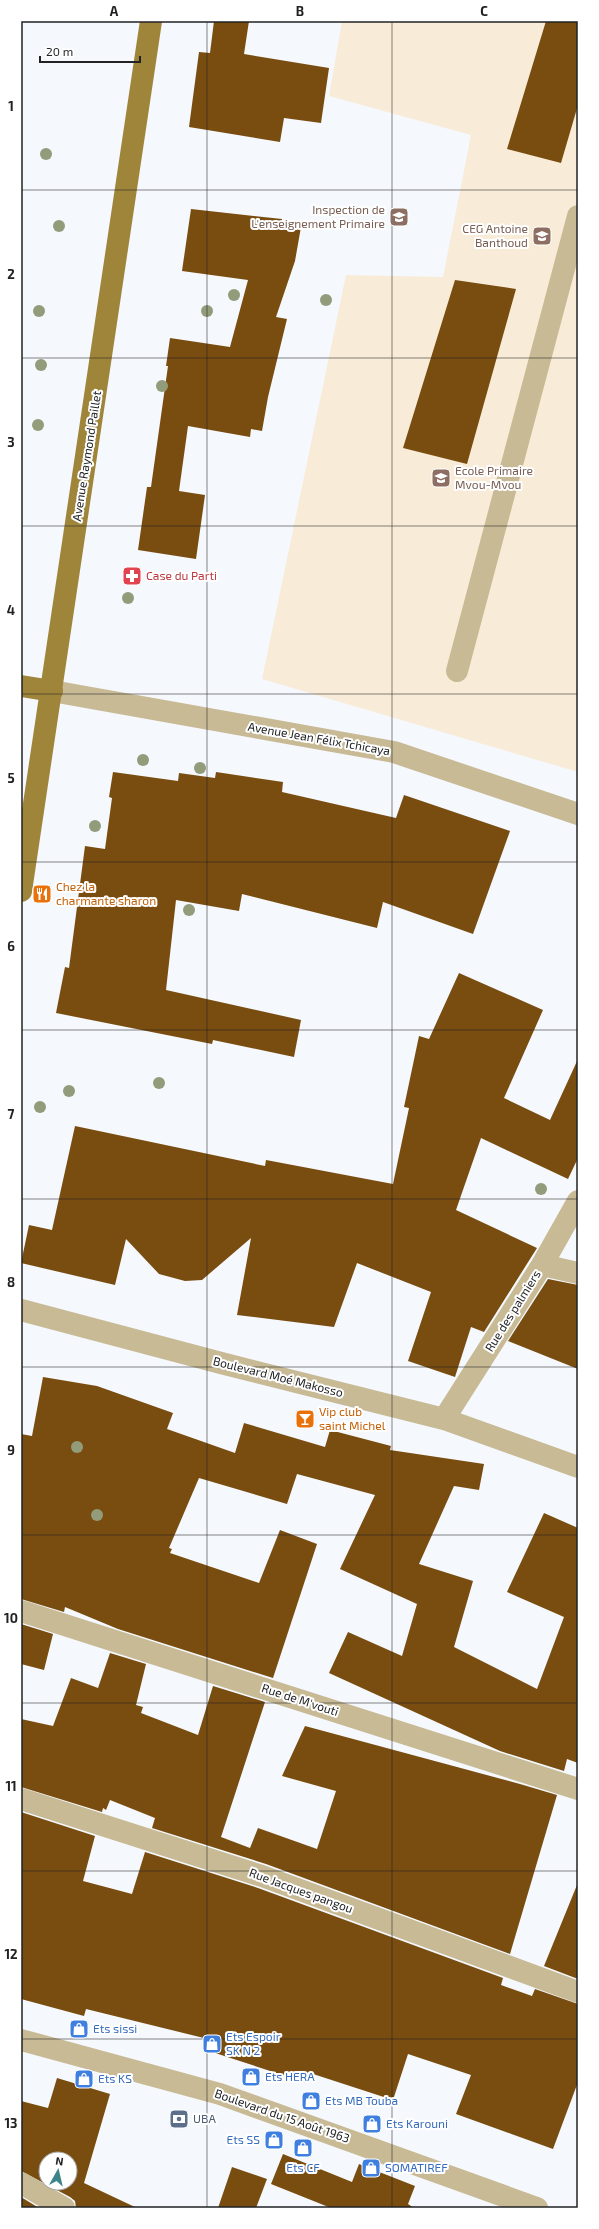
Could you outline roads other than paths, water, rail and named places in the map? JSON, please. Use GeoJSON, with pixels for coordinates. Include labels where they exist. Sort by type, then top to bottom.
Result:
{"type":"FeatureCollection","features":[{"type":"Feature","properties":{"kind":"main road","name":"Avenue Raymond Paillet"},"geometry":{"type":"LineString","coordinates":[[21,892],[151,21]]}},
{"type":"Feature","properties":{"kind":"main road"},"geometry":{"type":"LineString","coordinates":[[21,686],[52,691]]}},
{"type":"Feature","properties":{"kind":"street"},"geometry":{"type":"LineString","coordinates":[[457,671],[578,216]]}},
{"type":"Feature","properties":{"kind":"street","name":"Avenue Jean Félix Tchicaya"},"geometry":{"type":"LineString","coordinates":[[52,691],[394,752],[578,814]]}},
{"type":"Feature","properties":{"kind":"street","name":"Rue des palmiers"},"geometry":{"type":"LineString","coordinates":[[444,1419],[542,1265],[578,1201]]}},
{"type":"Feature","properties":{"kind":"street"},"geometry":{"type":"LineString","coordinates":[[542,1265],[578,1273]]}},
{"type":"Feature","properties":{"kind":"street","name":"Boulevard Moé Makosso"},"geometry":{"type":"LineString","coordinates":[[21,1310],[221,1363],[444,1419],[578,1467]]}},
{"type":"Feature","properties":{"kind":"street","name":"Rue de M'vouti"},"geometry":{"type":"LineString","coordinates":[[21,1611],[578,1789]]}},
{"type":"Feature","properties":{"kind":"street","name":"Rue Jacques pangou"},"geometry":{"type":"LineString","coordinates":[[21,1800],[262,1876],[578,1992]]}},
{"type":"Feature","properties":{"kind":"street","name":"Boulevard du 15 Août 1963"},"geometry":{"type":"LineString","coordinates":[[21,2040],[220,2094],[537,2208]]}},
{"type":"Feature","properties":{"kind":"street"},"geometry":{"type":"LineString","coordinates":[[21,2183],[64,2208]]}},
{"type":"Feature","properties":{"kind":"place","name":"Inspection de L'enseignement Primaire"},"geometry":{"type":"Point","coordinates":[399,217]}},
{"type":"Feature","properties":{"kind":"place","name":"CEG Antoine Banthoud"},"geometry":{"type":"Point","coordinates":[542,236]}},
{"type":"Feature","properties":{"kind":"place","name":"Ecole Primaire Mvou-Mvou"},"geometry":{"type":"Point","coordinates":[441,478]}},
{"type":"Feature","properties":{"kind":"place","name":"Case du Parti"},"geometry":{"type":"Point","coordinates":[132,576]}},
{"type":"Feature","properties":{"kind":"place","name":"Chez la charmante sharon"},"geometry":{"type":"Point","coordinates":[42,894]}},
{"type":"Feature","properties":{"kind":"place","name":"Vip club saint Michel"},"geometry":{"type":"Point","coordinates":[305,1419]}},
{"type":"Feature","properties":{"kind":"place","name":"Ets sissi"},"geometry":{"type":"Point","coordinates":[79,2029]}},
{"type":"Feature","properties":{"kind":"place","name":"Ets Espoir SK N 2"},"geometry":{"type":"Point","coordinates":[212,2044]}},
{"type":"Feature","properties":{"kind":"place","name":"Ets HERA"},"geometry":{"type":"Point","coordinates":[251,2077]}},
{"type":"Feature","properties":{"kind":"place","name":"Ets KS"},"geometry":{"type":"Point","coordinates":[84,2079]}},
{"type":"Feature","properties":{"kind":"place","name":"Ets MB Touba"},"geometry":{"type":"Point","coordinates":[311,2101]}},
{"type":"Feature","properties":{"kind":"place","name":"UBA"},"geometry":{"type":"Point","coordinates":[179,2119]}},
{"type":"Feature","properties":{"kind":"place","name":"Ets Karouni"},"geometry":{"type":"Point","coordinates":[372,2124]}},
{"type":"Feature","properties":{"kind":"place","name":"Ets SS"},"geometry":{"type":"Point","coordinates":[274,2140]}},
{"type":"Feature","properties":{"kind":"place","name":"Ets CF"},"geometry":{"type":"Point","coordinates":[303,2148]}},
{"type":"Feature","properties":{"kind":"place","name":"SOMATIREF"},"geometry":{"type":"Point","coordinates":[371,2168]}}]}
